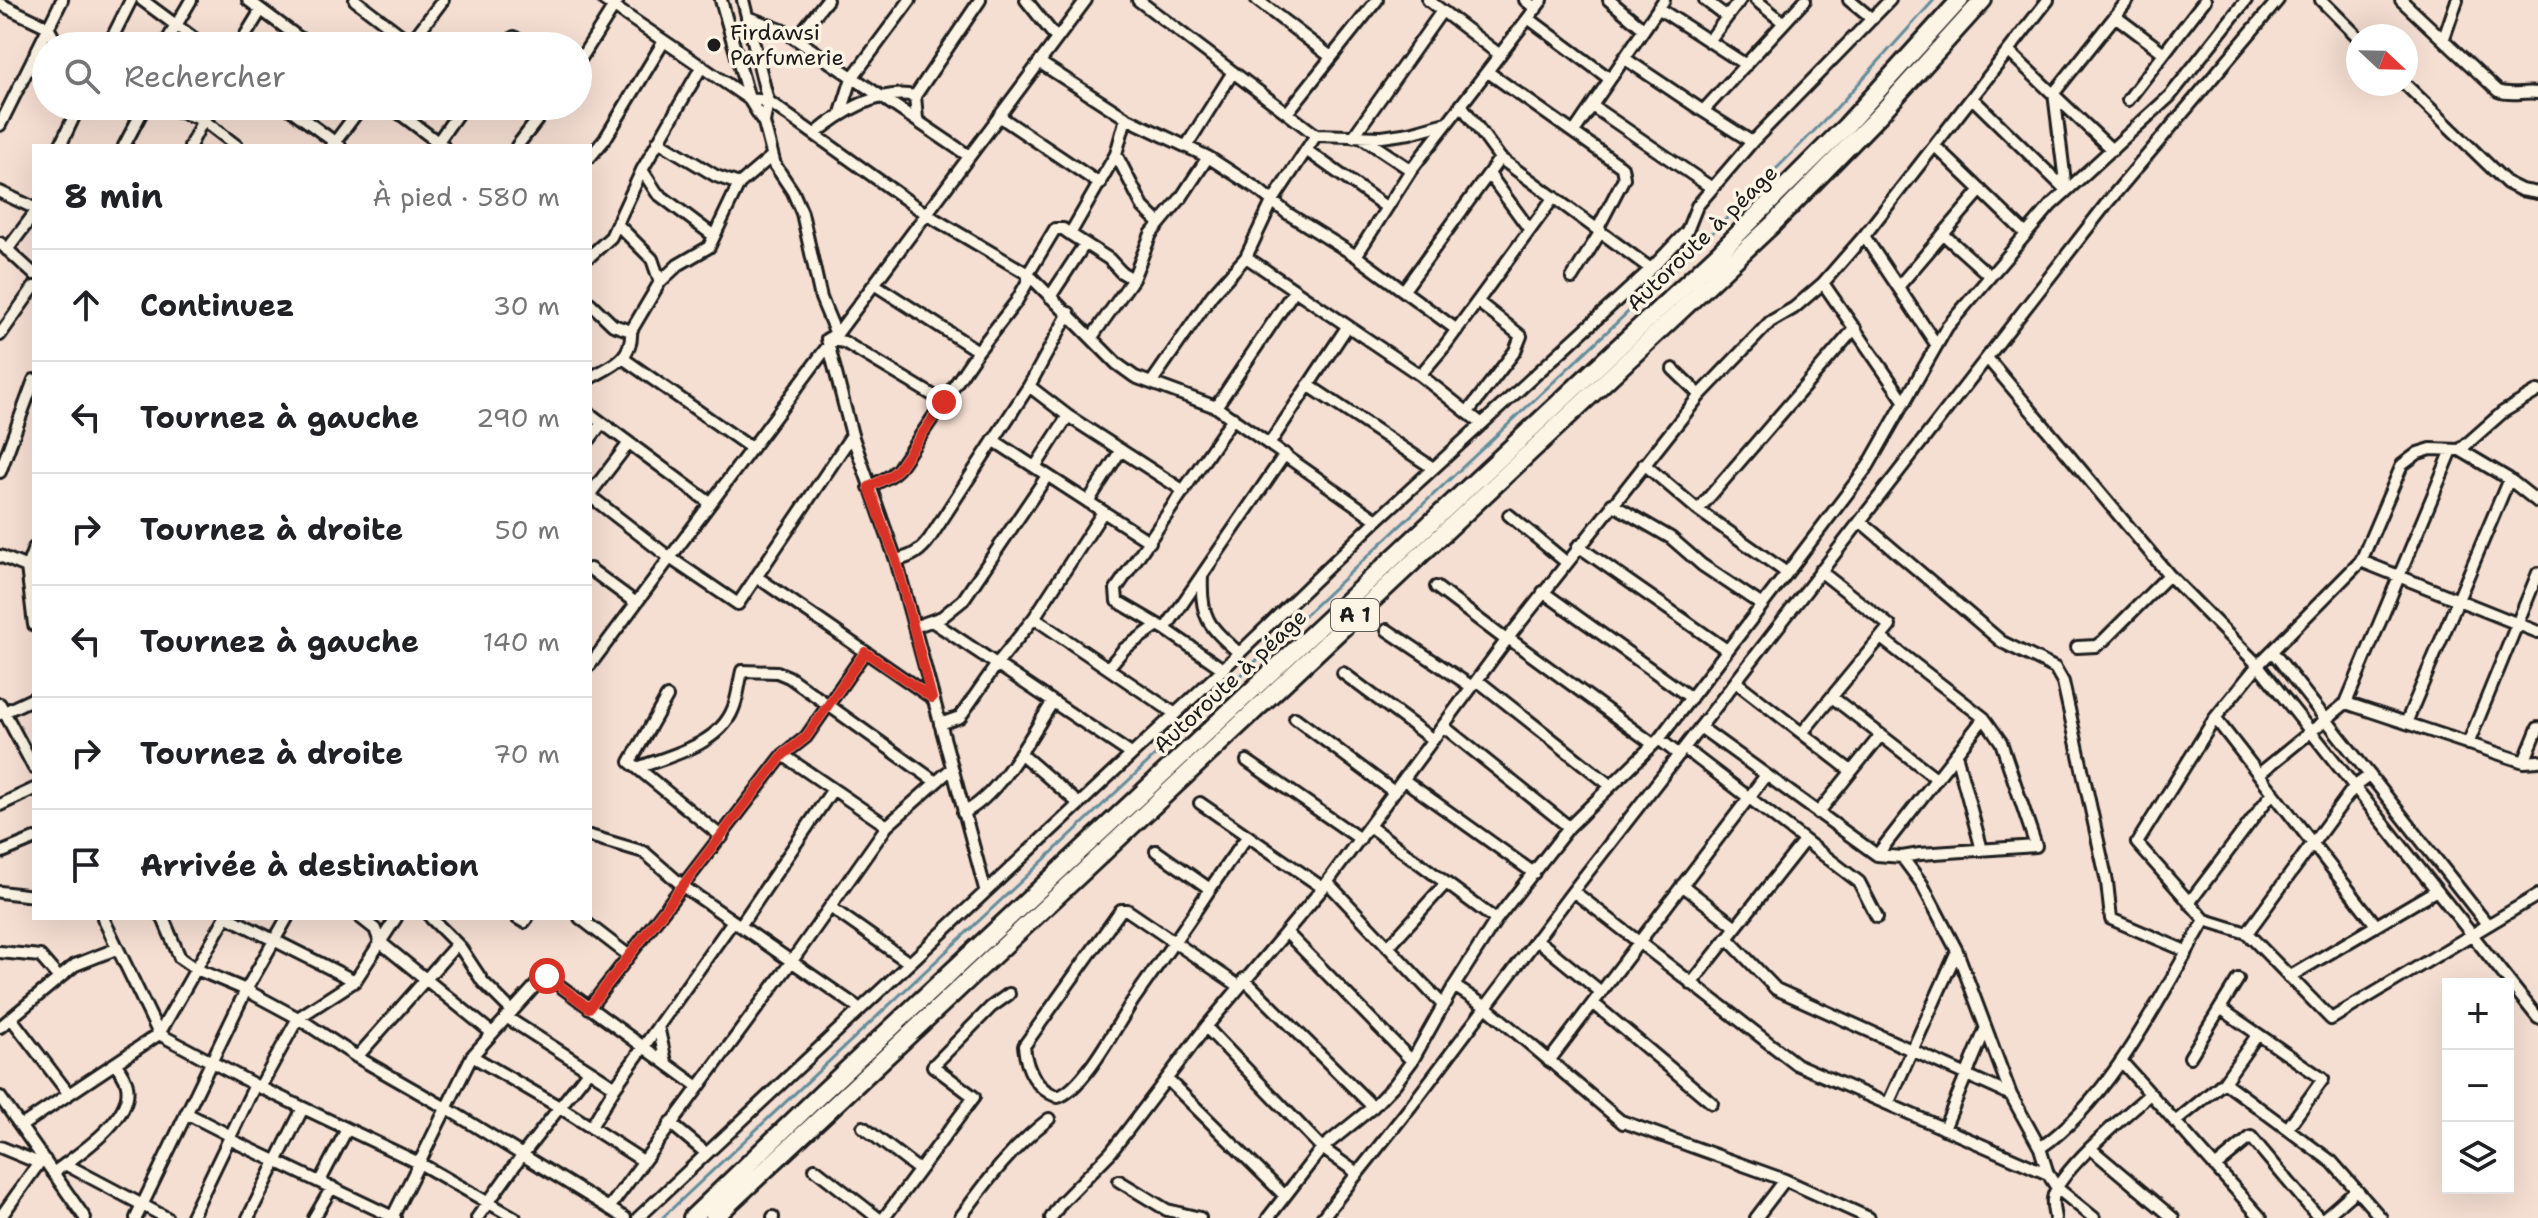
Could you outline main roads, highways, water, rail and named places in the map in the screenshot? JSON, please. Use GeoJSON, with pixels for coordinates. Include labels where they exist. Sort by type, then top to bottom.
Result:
{"type":"FeatureCollection","features":[{"type":"Feature","properties":{"kind":"highway","name":"Autoroute à péage"},"geometry":{"type":"LineString","coordinates":[[692,1218],[835,1080],[1721,251],[1887,83],[1960,0]]}},
{"type":"Feature","properties":{"kind":"highway","name":"A 1"},"geometry":{"type":"LineString","coordinates":[[714,1218],[1773,224],[1881,113],[1983,0]]}},
{"type":"Feature","properties":{"kind":"waterway"},"geometry":{"type":"LineString","coordinates":[[662,1218],[1708,237],[1831,114],[1934,0]]}},
{"type":"Feature","properties":{"kind":"place","name":"Firdawsi Parfumerie"},"geometry":{"type":"Point","coordinates":[714,45]}}]}
